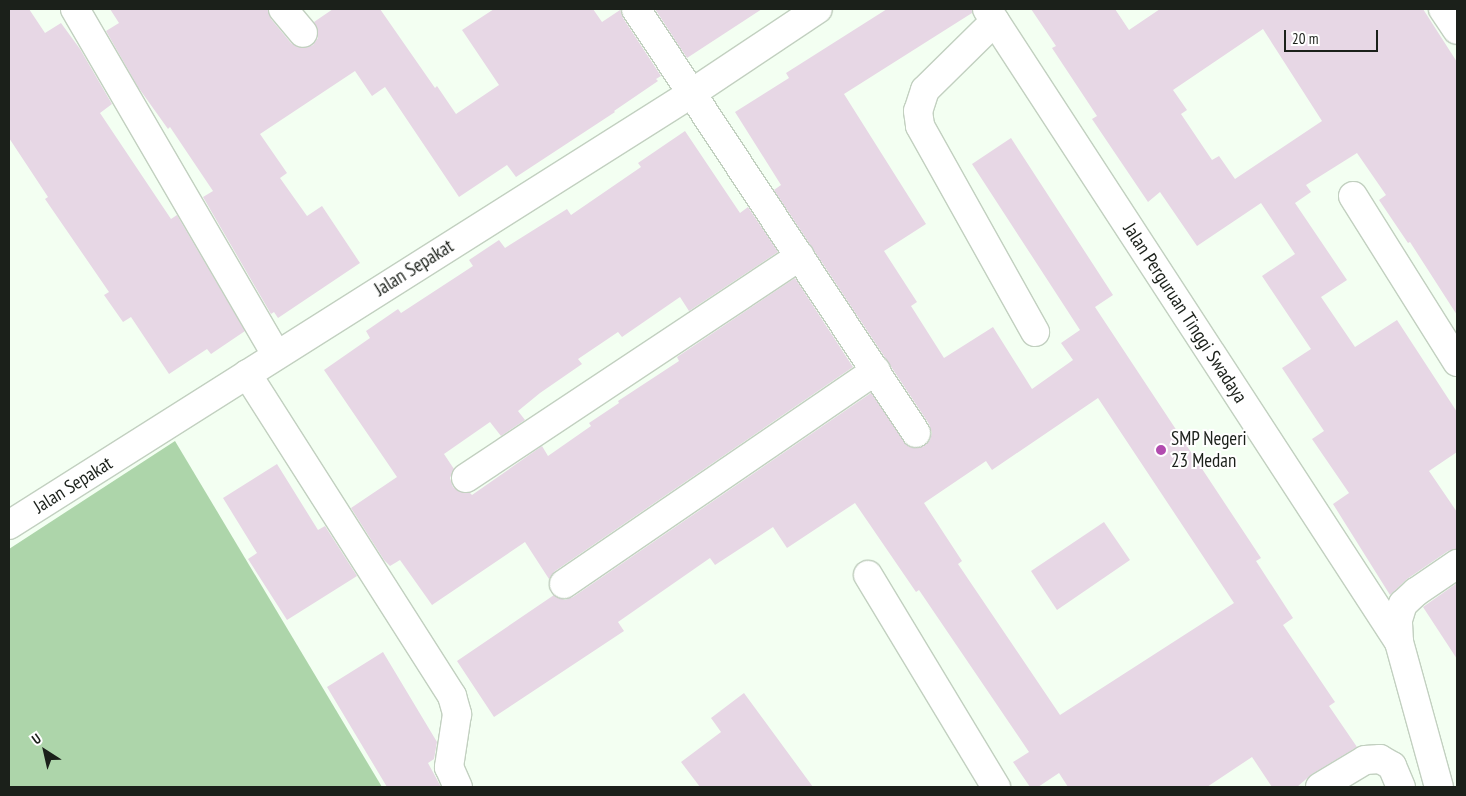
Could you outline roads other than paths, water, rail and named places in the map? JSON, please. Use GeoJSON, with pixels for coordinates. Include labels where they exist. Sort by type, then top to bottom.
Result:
{"type":"FeatureCollection","features":[{"type":"Feature","properties":{"kind":"street"},"geometry":{"type":"LineString","coordinates":[[76,9],[276,354]]}},
{"type":"Feature","properties":{"kind":"street"},"geometry":{"type":"LineString","coordinates":[[283,9],[303,33]]}},
{"type":"Feature","properties":{"kind":"street"},"geometry":{"type":"LineString","coordinates":[[636,9],[916,433]]}},
{"type":"Feature","properties":{"kind":"street","name":"Jalan Sepakat"},"geometry":{"type":"LineString","coordinates":[[9,525],[248,374],[276,354],[692,93],[818,9]]}},
{"type":"Feature","properties":{"kind":"street"},"geometry":{"type":"LineString","coordinates":[[1443,9],[1457,30]]}},
{"type":"Feature","properties":{"kind":"street"},"geometry":{"type":"LineString","coordinates":[[991,15],[925,90],[918,112],[920,126],[1034,332]]}},
{"type":"Feature","properties":{"kind":"street","name":"Jalan Perguruan Tinggi Swadaya"},"geometry":{"type":"LineString","coordinates":[[991,15],[1399,642],[1445,777]]}},
{"type":"Feature","properties":{"kind":"street"},"geometry":{"type":"LineString","coordinates":[[1353,196],[1457,362]]}},
{"type":"Feature","properties":{"kind":"street"},"geometry":{"type":"LineString","coordinates":[[466,478],[800,256]]}},
{"type":"Feature","properties":{"kind":"street"},"geometry":{"type":"LineString","coordinates":[[564,584],[876,370]]}},
{"type":"Feature","properties":{"kind":"street"},"geometry":{"type":"LineString","coordinates":[[248,374],[452,696],[457,714],[449,767],[458,787]]}},
{"type":"Feature","properties":{"kind":"street"},"geometry":{"type":"LineString","coordinates":[[1399,642],[1398,620],[1403,604],[1416,592],[1457,564]]}},
{"type":"Feature","properties":{"kind":"street"},"geometry":{"type":"LineString","coordinates":[[868,575],[996,787]]}},
{"type":"Feature","properties":{"kind":"street"},"geometry":{"type":"LineString","coordinates":[[1320,787],[1365,760],[1380,759],[1392,766],[1400,787]]}},
{"type":"Feature","properties":{"kind":"place","name":"SMP Negeri 23 Medan"},"geometry":{"type":"Point","coordinates":[1161,450]}}]}
